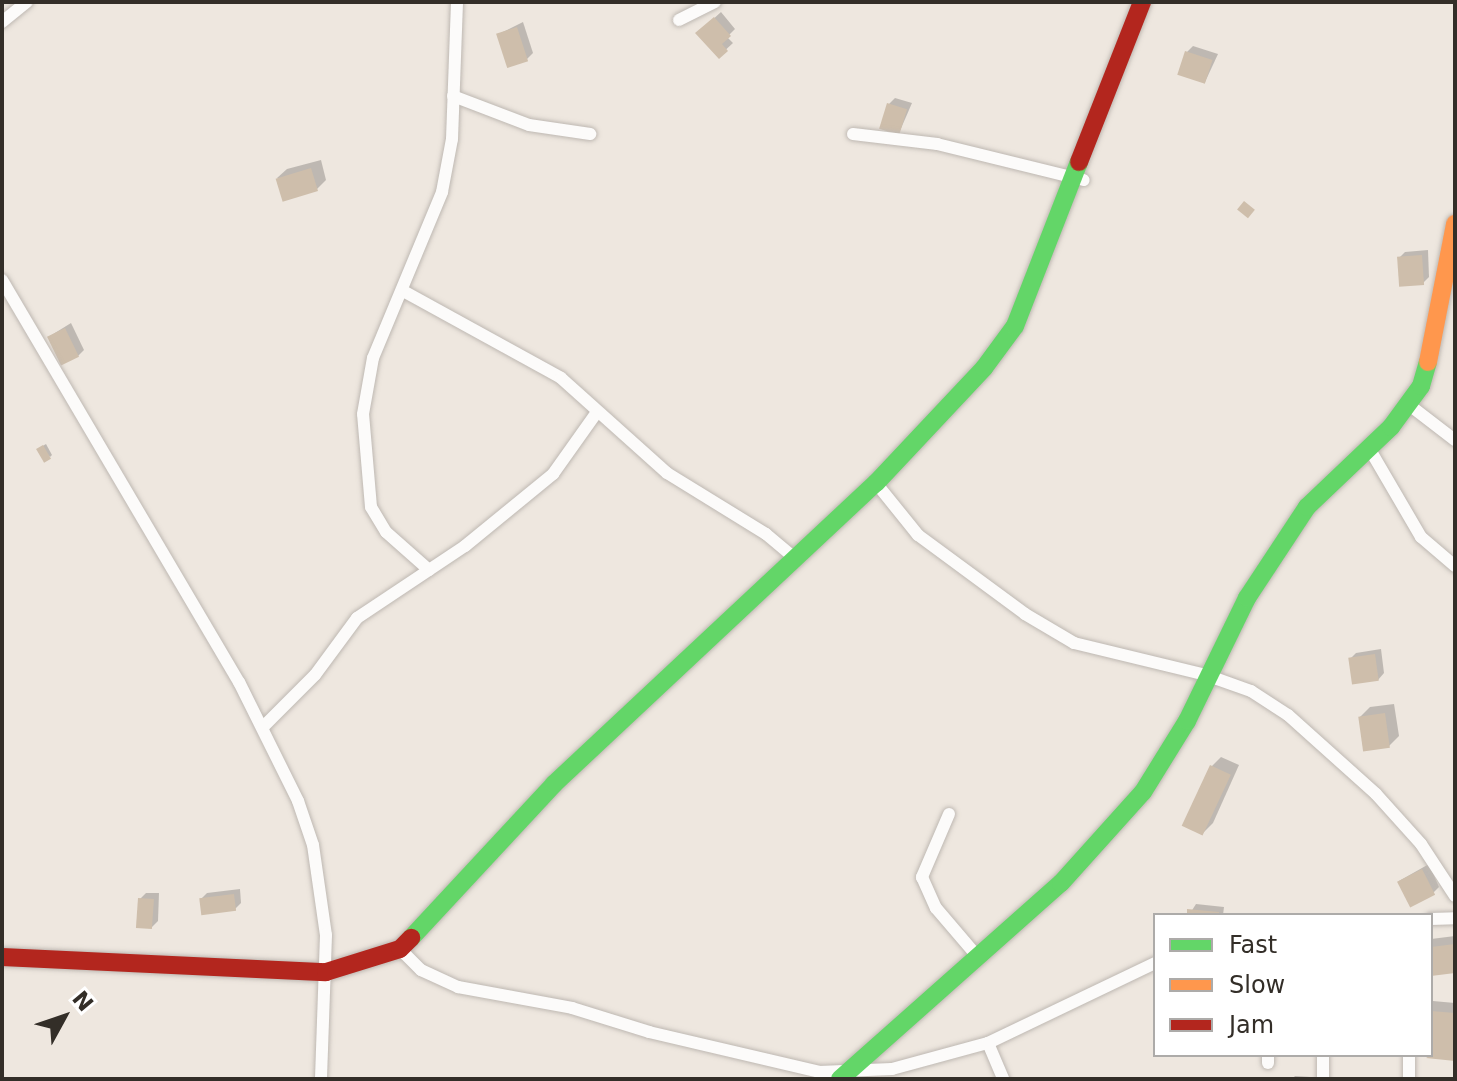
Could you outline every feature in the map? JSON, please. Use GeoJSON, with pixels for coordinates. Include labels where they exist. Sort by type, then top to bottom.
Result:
{"type":"FeatureCollection","features":[{"type":"Feature","properties":{"kind":"street"},"geometry":{"type":"LineString","coordinates":[[2,22],[27,2]]}},
{"type":"Feature","properties":{"kind":"street"},"geometry":{"type":"LineString","coordinates":[[429,570],[386,532],[371,507],[365,469],[363,414],[373,358],[442,192],[452,139],[457,2]]}},
{"type":"Feature","properties":{"kind":"street"},"geometry":{"type":"LineString","coordinates":[[679,20],[715,2]]}},
{"type":"Feature","properties":{"kind":"street"},"geometry":{"type":"LineString","coordinates":[[2,957],[326,972],[400,949],[554,784],[793,557],[876,483],[984,368],[1015,326],[1078,177],[1142,2]]}},
{"type":"Feature","properties":{"kind":"street"},"geometry":{"type":"LineString","coordinates":[[453,96],[529,125],[590,134]]}},
{"type":"Feature","properties":{"kind":"street"},"geometry":{"type":"LineString","coordinates":[[853,134],[937,144],[1078,177]]}},
{"type":"Feature","properties":{"kind":"street"},"geometry":{"type":"LineString","coordinates":[[845,1075],[1061,883],[1125,817],[1187,721],[1206,675],[1247,598],[1307,507],[1369,448],[1421,386],[1438,331],[1455,224]]}},
{"type":"Feature","properties":{"kind":"street"},"geometry":{"type":"LineString","coordinates":[[2,281],[264,726],[313,845],[326,972],[321,1079]]}},
{"type":"Feature","properties":{"kind":"street"},"geometry":{"type":"LineString","coordinates":[[403,291],[561,378],[667,473],[766,534],[793,557]]}},
{"type":"Feature","properties":{"kind":"street"},"geometry":{"type":"LineString","coordinates":[[1408,404],[1455,440]]}},
{"type":"Feature","properties":{"kind":"street"},"geometry":{"type":"LineString","coordinates":[[264,726],[315,675],[357,618],[429,570],[553,474],[597,412]]}},
{"type":"Feature","properties":{"kind":"street"},"geometry":{"type":"LineString","coordinates":[[1369,448],[1421,537],[1455,566]]}},
{"type":"Feature","properties":{"kind":"street"},"geometry":{"type":"LineString","coordinates":[[876,483],[918,535],[1037,621],[1074,643],[1206,675],[1251,691],[1324,743],[1421,844],[1455,896]]}},
{"type":"Feature","properties":{"kind":"street"},"geometry":{"type":"LineString","coordinates":[[949,814],[922,877],[936,908],[977,956]]}},
{"type":"Feature","properties":{"kind":"street"},"geometry":{"type":"LineString","coordinates":[[1433,919],[1455,918]]}},
{"type":"Feature","properties":{"kind":"street"},"geometry":{"type":"LineString","coordinates":[[400,949],[421,970],[458,987],[572,1008],[787,1066],[845,1075],[892,1069],[988,1043],[1153,964]]}},
{"type":"Feature","properties":{"kind":"street"},"geometry":{"type":"LineString","coordinates":[[988,1043],[1003,1079]]}},
{"type":"Feature","properties":{"kind":"street"},"geometry":{"type":"LineString","coordinates":[[1323,1057],[1323,1079]]}},
{"type":"Feature","properties":{"kind":"street"},"geometry":{"type":"LineString","coordinates":[[1409,1057],[1409,1079]]}},
{"type":"Feature","properties":{"kind":"building"},"geometry":{"type":"Polygon","coordinates":[[[714,17],[731,36],[722,44],[728,51],[719,59],[695,33],[714,17]]]}},
{"type":"Feature","properties":{"kind":"building"},"geometry":{"type":"Polygon","coordinates":[[[517,27],[528,61],[507,68],[496,34],[517,27]]]}},
{"type":"Feature","properties":{"kind":"building"},"geometry":{"type":"Polygon","coordinates":[[[1185,51],[1213,60],[1205,84],[1177,75],[1185,51]]]}},
{"type":"Feature","properties":{"kind":"building"},"geometry":{"type":"Polygon","coordinates":[[[887,103],[907,109],[899,135],[879,129],[887,103]]]}},
{"type":"Feature","properties":{"kind":"building"},"geometry":{"type":"Polygon","coordinates":[[[311,168],[318,191],[283,202],[276,179],[311,168]]]}},
{"type":"Feature","properties":{"kind":"building"},"geometry":{"type":"Polygon","coordinates":[[[1244,201],[1255,210],[1248,218],[1237,210],[1244,201]]]}},
{"type":"Feature","properties":{"kind":"building"},"geometry":{"type":"Polygon","coordinates":[[[1422,255],[1424,285],[1399,287],[1397,257],[1422,255]]]}},
{"type":"Feature","properties":{"kind":"building"},"geometry":{"type":"Polygon","coordinates":[[[65,328],[79,357],[61,366],[47,337],[65,328]]]}},
{"type":"Feature","properties":{"kind":"building"},"geometry":{"type":"Polygon","coordinates":[[[43,445],[51,459],[44,463],[36,449],[43,445]]]}},
{"type":"Feature","properties":{"kind":"building"},"geometry":{"type":"Polygon","coordinates":[[[1375,654],[1379,681],[1352,684],[1348,658],[1375,654]]]}},
{"type":"Feature","properties":{"kind":"building"},"geometry":{"type":"Polygon","coordinates":[[[1385,713],[1390,748],[1363,751],[1358,717],[1385,713]]]}},
{"type":"Feature","properties":{"kind":"building"},"geometry":{"type":"Polygon","coordinates":[[[1210,765],[1231,775],[1203,835],[1182,826],[1210,765]]]}},
{"type":"Feature","properties":{"kind":"building"},"geometry":{"type":"Polygon","coordinates":[[[1422,869],[1435,895],[1410,908],[1397,882],[1422,869]]]}},
{"type":"Feature","properties":{"kind":"building"},"geometry":{"type":"Polygon","coordinates":[[[234,894],[236,911],[201,915],[199,898],[234,894]]]}},
{"type":"Feature","properties":{"kind":"building"},"geometry":{"type":"Polygon","coordinates":[[[138,898],[154,899],[152,929],[136,928],[138,898]]]}},
{"type":"Feature","properties":{"kind":"building"},"geometry":{"type":"Polygon","coordinates":[[[1187,909],[1219,912],[1219,913],[1187,913],[1187,909]]]}},
{"type":"Feature","properties":{"kind":"building"},"geometry":{"type":"Polygon","coordinates":[[[1455,944],[1455,973],[1433,976],[1433,947],[1455,944]]]}},
{"type":"Feature","properties":{"kind":"building"},"geometry":{"type":"Polygon","coordinates":[[[1433,1011],[1455,1013],[1455,1061],[1426,1058],[1433,1057],[1433,1011]]]}},
{"type":"Feature","properties":{"kind":"traffic: fast"},"geometry":{"type":"LineString","coordinates":[[411,938],[554,784],[876,483],[984,368],[1015,326],[1079,162]]}},
{"type":"Feature","properties":{"kind":"traffic: fast"},"geometry":{"type":"LineString","coordinates":[[840,1079],[1061,883],[1143,792],[1187,721],[1247,598],[1307,507],[1391,427],[1421,386],[1428,362]]}},
{"type":"Feature","properties":{"kind":"traffic: slow"},"geometry":{"type":"LineString","coordinates":[[1428,362],[1455,224]]}},
{"type":"Feature","properties":{"kind":"traffic: jam"},"geometry":{"type":"LineString","coordinates":[[1079,162],[1142,2]]}},
{"type":"Feature","properties":{"kind":"traffic: jam"},"geometry":{"type":"LineString","coordinates":[[2,957],[326,972],[400,949],[411,938]]}}]}
